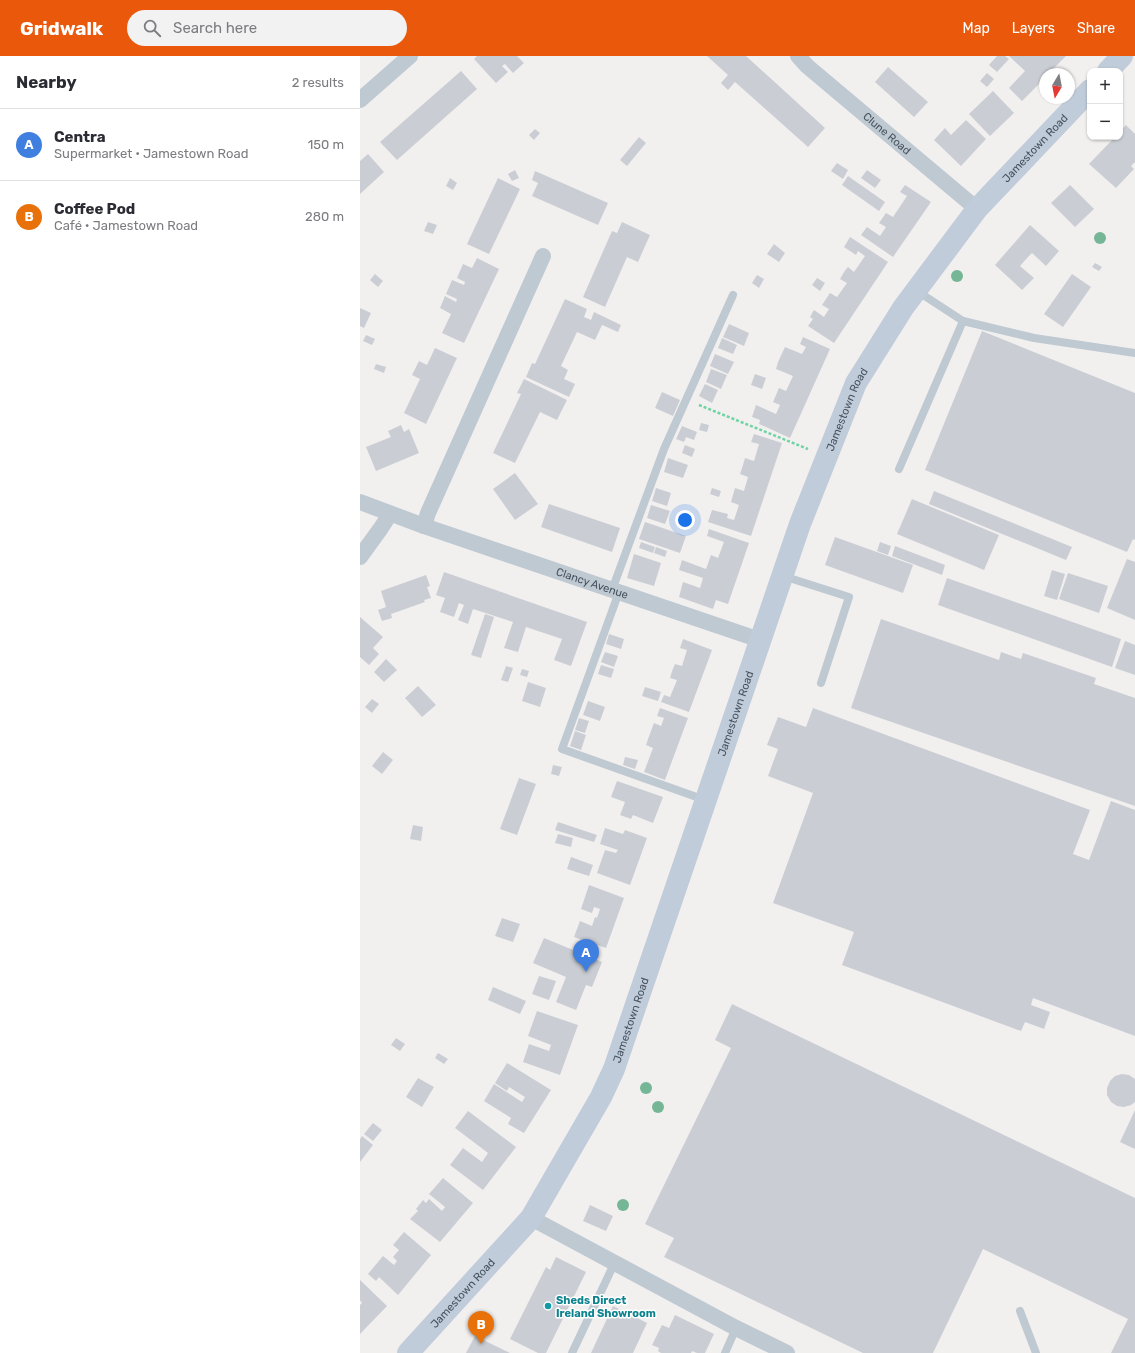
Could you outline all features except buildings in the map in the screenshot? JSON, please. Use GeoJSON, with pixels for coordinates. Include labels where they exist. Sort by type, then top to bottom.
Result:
{"type":"FeatureCollection","features":[{"type":"Feature","properties":{"kind":"street"},"geometry":{"type":"LineString","coordinates":[[360,100],[410,56]]}},
{"type":"Feature","properties":{"kind":"street","name":"Clune Road"},"geometry":{"type":"LineString","coordinates":[[798,56],[807,66],[977,209]]}},
{"type":"Feature","properties":{"kind":"street"},"geometry":{"type":"LineString","coordinates":[[1111,68],[1122,56]]}},
{"type":"Feature","properties":{"kind":"street","name":"Jamestown Road"},"geometry":{"type":"LineString","coordinates":[[408,1353],[531,1218],[601,1097],[614,1069],[782,575],[800,524],[856,383],[903,308],[977,209],[1087,93]]}},
{"type":"Feature","properties":{"kind":"street"},"geometry":{"type":"LineString","coordinates":[[424,526],[428,513],[543,256]]}},
{"type":"Feature","properties":{"kind":"street","name":"Clancy Avenue"},"geometry":{"type":"LineString","coordinates":[[360,502],[424,526],[760,640]]}},
{"type":"Feature","properties":{"kind":"street"},"geometry":{"type":"LineString","coordinates":[[360,557],[390,514]]}},
{"type":"Feature","properties":{"kind":"street"},"geometry":{"type":"LineString","coordinates":[[531,1218],[614,1264],[787,1353]]}},
{"type":"Feature","properties":{"kind":"lane"},"geometry":{"type":"LineString","coordinates":[[916,290],[963,321],[1034,338],[1135,353]]}},
{"type":"Feature","properties":{"kind":"lane"},"geometry":{"type":"LineString","coordinates":[[706,800],[562,749],[664,449],[733,295]]}},
{"type":"Feature","properties":{"kind":"lane"},"geometry":{"type":"LineString","coordinates":[[899,469],[963,321]]}},
{"type":"Feature","properties":{"kind":"lane"},"geometry":{"type":"LineString","coordinates":[[782,575],[850,597],[821,683]]}},
{"type":"Feature","properties":{"kind":"lane"},"geometry":{"type":"LineString","coordinates":[[572,1353],[614,1264]]}},
{"type":"Feature","properties":{"kind":"lane"},"geometry":{"type":"LineString","coordinates":[[1020,1311],[1036,1353]]}},
{"type":"Feature","properties":{"kind":"lane"},"geometry":{"type":"LineString","coordinates":[[725,1353],[736,1328]]}},
{"type":"Feature","properties":{"kind":"path"},"geometry":{"type":"LineString","coordinates":[[686,400],[827,457]]}},
{"type":"Feature","properties":{"kind":"place","name":"Centra"},"geometry":{"type":"Point","coordinates":[586,972]}},
{"type":"Feature","properties":{"kind":"place","name":"Sheds Direct Ireland Showroom"},"geometry":{"type":"Point","coordinates":[548,1306]}},
{"type":"Feature","properties":{"kind":"place","name":"Coffee Pod"},"geometry":{"type":"Point","coordinates":[481,1344]}}]}
